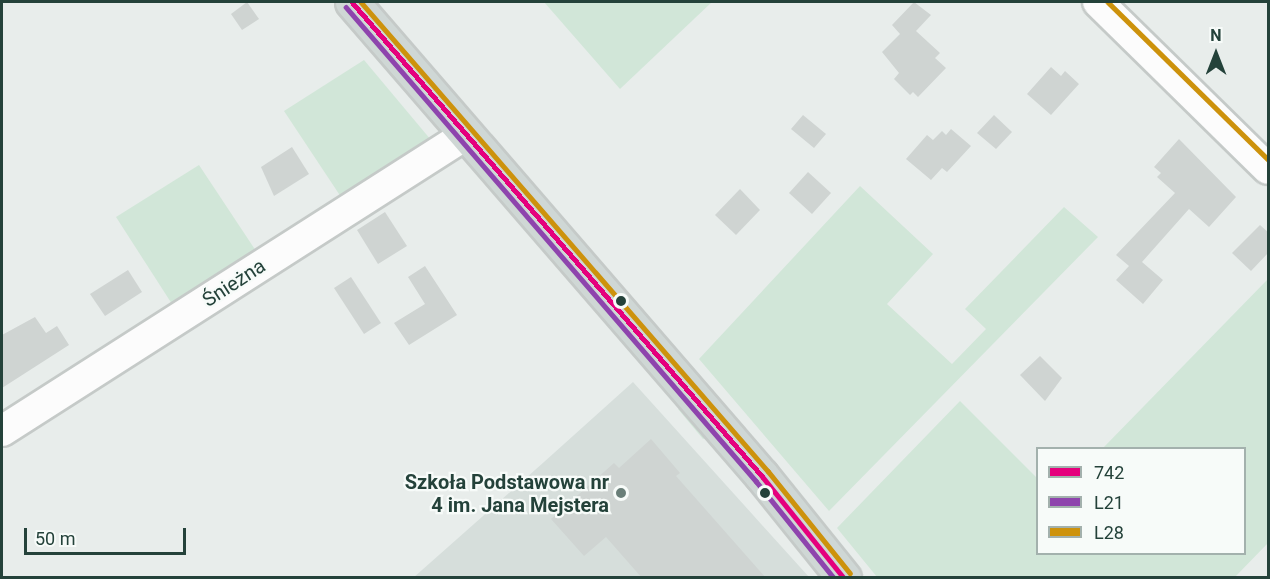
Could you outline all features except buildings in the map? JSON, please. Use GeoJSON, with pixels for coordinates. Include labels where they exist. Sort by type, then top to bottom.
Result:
{"type":"FeatureCollection","features":[{"type":"Feature","properties":{"kind":"main road"},"geometry":{"type":"LineString","coordinates":[[352,2],[762,476],[844,578]]}},
{"type":"Feature","properties":{"kind":"street"},"geometry":{"type":"LineString","coordinates":[[1098,2],[1269,168]]}},
{"type":"Feature","properties":{"kind":"street","name":"Śnieżna"},"geometry":{"type":"LineString","coordinates":[[2,431],[467,134]]}},
{"type":"Feature","properties":{"kind":"shaded area","name":"Szkoła Podstawowa nr 4 im. Jana Mejstera"},"geometry":{"type":"Polygon","coordinates":[[[633,382],[809,577],[413,578],[544,462],[633,382]]]}},
{"type":"Feature","properties":{"kind":"green space"},"geometry":{"type":"Polygon","coordinates":[[[544,2],[712,2],[620,89],[544,2]]]}},
{"type":"Feature","properties":{"kind":"green space"},"geometry":{"type":"Polygon","coordinates":[[[364,60],[431,140],[341,197],[284,111],[364,60]]]}},
{"type":"Feature","properties":{"kind":"green space"},"geometry":{"type":"Polygon","coordinates":[[[199,165],[256,251],[172,304],[116,217],[199,165]]]}},
{"type":"Feature","properties":{"kind":"green space"},"geometry":{"type":"Polygon","coordinates":[[[860,186],[933,254],[887,304],[952,364],[986,329],[965,309],[1064,207],[1098,237],[829,511],[699,359],[860,186]]]}},
{"type":"Feature","properties":{"kind":"green space"},"geometry":{"type":"Polygon","coordinates":[[[1268,279],[1268,543],[1235,577],[877,577],[837,528],[960,401],[1036,477],[1036,555],[1246,555],[1246,447],[1104,447],[1268,279]]]}},
{"type":"Feature","properties":{"kind":"green space"},"geometry":{"type":"Polygon","coordinates":[[[678,409],[683,409],[708,436],[703,439],[678,409]]]}},
{"type":"Feature","properties":{"kind":"transit line","name":"742"},"geometry":{"type":"LineString","coordinates":[[352,2],[762,476],[844,578]]}},
{"type":"Feature","properties":{"kind":"transit line","name":"L28"},"geometry":{"type":"LineString","coordinates":[[361,2],[768,471],[850,573]]}},
{"type":"Feature","properties":{"kind":"transit line","name":"L28"},"geometry":{"type":"LineString","coordinates":[[1108,2],[1268,159]]}},
{"type":"Feature","properties":{"kind":"transit line","name":"L21"},"geometry":{"type":"LineString","coordinates":[[346,7],[756,481],[834,578]]}},
{"type":"Feature","properties":{"kind":"place","name":"Szkoła Podstawowa nr 4 im. Jana Mejstera"},"geometry":{"type":"Point","coordinates":[621,493]}}]}
